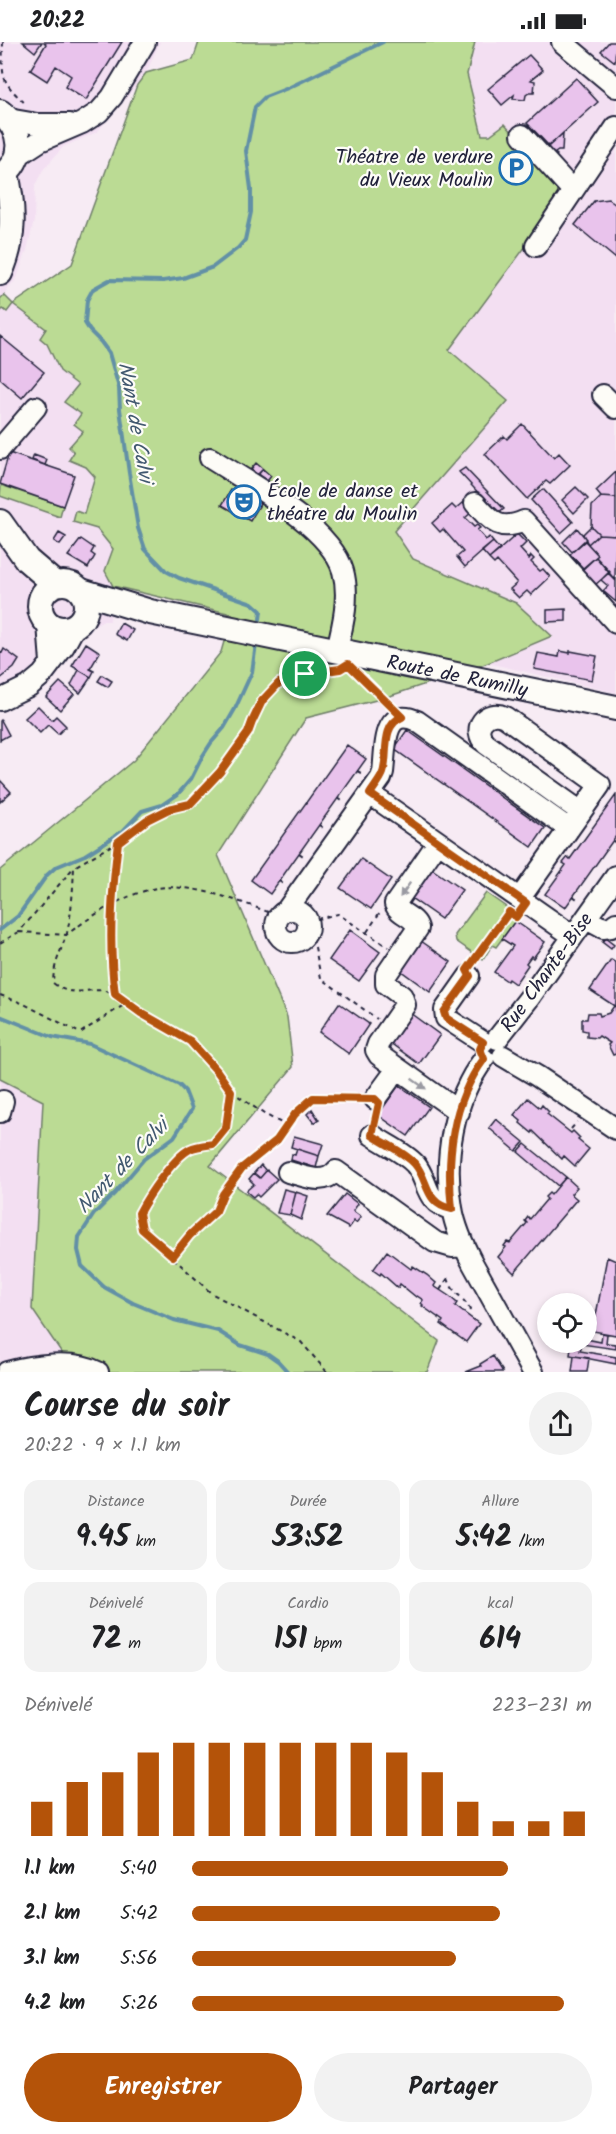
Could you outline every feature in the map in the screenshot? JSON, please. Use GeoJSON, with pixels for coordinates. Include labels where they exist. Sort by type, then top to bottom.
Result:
{"type":"FeatureCollection","features":[{"type":"Feature","properties":{"kind":"main road"},"geometry":{"type":"LineString","coordinates":[[0,273],[9,248],[12,227],[12,200],[8,168],[18,136],[4,115]]}},
{"type":"Feature","properties":{"kind":"main road"},"geometry":{"type":"LineString","coordinates":[[0,522],[27,560],[55,584]]}},
{"type":"Feature","properties":{"kind":"main road"},"geometry":{"type":"LineString","coordinates":[[0,541],[44,614],[56,628],[66,629],[79,621],[105,613],[150,612]]}},
{"type":"Feature","properties":{"kind":"main road"},"geometry":{"type":"LineString","coordinates":[[44,614],[45,592],[55,584],[65,583],[74,585],[85,599],[86,608],[79,621]]}},
{"type":"Feature","properties":{"kind":"main road"},"geometry":{"type":"LineString","coordinates":[[81,591],[150,612]]}},
{"type":"Feature","properties":{"kind":"main road","name":"Route de Rumilly"},"geometry":{"type":"LineString","coordinates":[[150,612],[262,634],[346,655],[616,708]]}},
{"type":"Feature","properties":{"kind":"street"},"geometry":{"type":"LineString","coordinates":[[8,168],[40,141],[82,123],[99,112],[112,97],[145,42]]}},
{"type":"Feature","properties":{"kind":"street"},"geometry":{"type":"LineString","coordinates":[[562,42],[616,87]]}},
{"type":"Feature","properties":{"kind":"street"},"geometry":{"type":"LineString","coordinates":[[4,115],[37,124],[82,123]]}},
{"type":"Feature","properties":{"kind":"street"},"geometry":{"type":"LineString","coordinates":[[536,246],[616,127]]}},
{"type":"Feature","properties":{"kind":"street"},"geometry":{"type":"LineString","coordinates":[[522,135],[573,191]]}},
{"type":"Feature","properties":{"kind":"street"},"geometry":{"type":"LineString","coordinates":[[0,449],[36,407]]}},
{"type":"Feature","properties":{"kind":"street"},"geometry":{"type":"LineString","coordinates":[[210,458],[290,512],[319,534],[334,552],[343,572],[345,584],[346,655]]}},
{"type":"Feature","properties":{"kind":"street"},"geometry":{"type":"LineString","coordinates":[[475,503],[494,524],[507,526],[524,521],[616,623]]}},
{"type":"Feature","properties":{"kind":"street"},"geometry":{"type":"LineString","coordinates":[[44,614],[51,662]]}},
{"type":"Feature","properties":{"kind":"street"},"geometry":{"type":"LineString","coordinates":[[0,700],[37,680],[64,646],[79,621]]}},
{"type":"Feature","properties":{"kind":"street"},"geometry":{"type":"LineString","coordinates":[[523,901],[600,785],[505,717],[495,714],[482,721],[479,731],[482,741],[581,812]]}},
{"type":"Feature","properties":{"kind":"street"},"geometry":{"type":"LineString","coordinates":[[283,914],[299,911],[308,927],[302,939],[295,942],[284,939],[277,929],[283,914],[373,789],[383,772],[390,726],[396,719],[402,717],[417,721],[569,829]]}},
{"type":"Feature","properties":{"kind":"street"},"geometry":{"type":"LineString","coordinates":[[373,789],[438,842],[573,936]]}},
{"type":"Feature","properties":{"kind":"street"},"geometry":{"type":"LineString","coordinates":[[438,842],[395,903],[397,908],[418,926],[418,930],[386,975],[387,986],[402,996],[405,1005],[376,1050],[397,1069],[459,1112]]}},
{"type":"Feature","properties":{"kind":"street","name":"Rue Chante-Bise"},"geometry":{"type":"LineString","coordinates":[[533,1372],[464,1246],[452,1209],[449,1162],[453,1131],[473,1073],[616,876]]}},
{"type":"Feature","properties":{"kind":"street"},"geometry":{"type":"LineString","coordinates":[[586,919],[603,928],[611,927],[616,923]]}},
{"type":"Feature","properties":{"kind":"street"},"geometry":{"type":"LineString","coordinates":[[470,976],[445,1010],[446,1018],[491,1049],[614,1121]]}},
{"type":"Feature","properties":{"kind":"street"},"geometry":{"type":"LineString","coordinates":[[375,1099],[397,1069]]}},
{"type":"Feature","properties":{"kind":"street"},"geometry":{"type":"LineString","coordinates":[[372,1135],[414,1164],[425,1188],[433,1198],[440,1206],[452,1209]]}},
{"type":"Feature","properties":{"kind":"street"},"geometry":{"type":"LineString","coordinates":[[288,1172],[322,1179],[336,1171],[435,1242],[452,1247],[464,1246]]}},
{"type":"Feature","properties":{"kind":"street"},"geometry":{"type":"LineString","coordinates":[[7,1372],[45,1365],[75,1365],[98,1372]]}},
{"type":"Feature","properties":{"kind":"path"},"geometry":{"type":"LineString","coordinates":[[0,943],[18,932],[74,867],[118,842],[147,820],[169,809],[190,804],[220,772],[248,733],[262,701],[279,683],[305,674],[340,669],[346,655],[402,717]]}},
{"type":"Feature","properties":{"kind":"path"},"geometry":{"type":"LineString","coordinates":[[115,994],[110,946],[118,842]]}},
{"type":"Feature","properties":{"kind":"path"},"geometry":{"type":"LineString","coordinates":[[74,867],[71,913],[52,982],[62,990],[77,993],[103,991],[115,994],[151,1019],[190,1041],[217,1071],[231,1091],[264,1114],[287,1126]]}},
{"type":"Feature","properties":{"kind":"path"},"geometry":{"type":"LineString","coordinates":[[18,932],[66,935],[91,916],[112,905],[158,888],[183,889],[283,914]]}},
{"type":"Feature","properties":{"kind":"path"},"geometry":{"type":"LineString","coordinates":[[470,976],[467,970],[509,912],[516,917],[523,901]]}},
{"type":"Feature","properties":{"kind":"path"},"geometry":{"type":"LineString","coordinates":[[366,932],[385,905],[395,903]]}},
{"type":"Feature","properties":{"kind":"path"},"geometry":{"type":"LineString","coordinates":[[389,1028],[321,978],[314,937],[308,927],[338,914],[400,955]]}},
{"type":"Feature","properties":{"kind":"path"},"geometry":{"type":"LineString","coordinates":[[0,995],[22,1003],[80,1033],[127,1003]]}},
{"type":"Feature","properties":{"kind":"path"},"geometry":{"type":"LineString","coordinates":[[231,1091],[226,1128],[213,1144],[191,1148],[175,1160],[166,1175],[150,1193],[139,1213],[142,1229],[211,1293],[301,1342],[327,1372]]}},
{"type":"Feature","properties":{"kind":"path"},"geometry":{"type":"LineString","coordinates":[[173,1256],[190,1235],[216,1211],[223,1194],[242,1168],[277,1140],[295,1114],[313,1098],[375,1099]]}},
{"type":"Feature","properties":{"kind":"path"},"geometry":{"type":"LineString","coordinates":[[440,1290],[448,1278],[452,1290],[465,1299],[470,1310],[466,1315]]}},
{"type":"Feature","properties":{"kind":"shaded area"},"geometry":{"type":"Polygon","coordinates":[[[0,42],[160,42],[146,73],[97,132],[63,147],[43,170],[35,185],[34,221],[27,250],[17,278],[4,295],[46,329],[83,381],[86,467],[95,477],[97,529],[113,549],[105,571],[113,586],[110,621],[102,621],[87,629],[43,689],[10,707],[0,701],[0,42]]]}},
{"type":"Feature","properties":{"kind":"shaded area"},"geometry":{"type":"Polygon","coordinates":[[[475,42],[616,42],[616,693],[488,663],[552,636],[515,603],[413,559],[394,531],[482,135],[467,74],[475,42]]]}},
{"type":"Feature","properties":{"kind":"shaded area"},"geometry":{"type":"Polygon","coordinates":[[[0,1079],[43,1101],[32,1308],[75,1372],[0,1372],[0,1079]]]}},
{"type":"Feature","properties":{"kind":"green space"},"geometry":{"type":"Polygon","coordinates":[[[199,42],[475,42],[467,74],[482,135],[490,135],[505,124],[561,189],[560,200],[449,350],[508,401],[394,531],[413,559],[516,603],[552,636],[488,663],[384,698],[306,718],[218,855],[287,1017],[293,1067],[210,1166],[439,1341],[427,1372],[75,1372],[32,1309],[43,1101],[0,1079],[0,870],[134,760],[221,652],[232,614],[113,586],[105,571],[113,549],[97,529],[73,522],[76,511],[84,514],[95,477],[86,467],[69,460],[74,452],[69,447],[83,431],[74,424],[81,414],[64,402],[78,385],[60,371],[47,344],[40,338],[46,329],[13,304],[72,264],[137,85],[146,73],[193,60],[199,42]]]}},
{"type":"Feature","properties":{"kind":"green space"},"geometry":{"type":"Polygon","coordinates":[[[4,295],[13,304],[7,312],[3,309],[0,312],[0,299],[4,295]]]}},
{"type":"Feature","properties":{"kind":"green space"},"geometry":{"type":"Polygon","coordinates":[[[1,485],[63,506],[60,517],[0,496],[1,485]]]}},
{"type":"Feature","properties":{"kind":"green space"},"geometry":{"type":"Polygon","coordinates":[[[486,893],[519,916],[496,947],[492,945],[483,960],[456,941],[455,935],[486,893]]]}},
{"type":"Feature","properties":{"kind":"building"},"geometry":{"type":"Polygon","coordinates":[[[23,42],[42,42],[35,52],[23,42]]]}},
{"type":"Feature","properties":{"kind":"building"},"geometry":{"type":"Polygon","coordinates":[[[44,42],[122,42],[86,100],[65,87],[71,76],[56,66],[47,81],[30,70],[46,44],[44,42]]]}},
{"type":"Feature","properties":{"kind":"building"},"geometry":{"type":"Polygon","coordinates":[[[609,42],[616,42],[615,62],[601,51],[609,42]]]}},
{"type":"Feature","properties":{"kind":"building"},"geometry":{"type":"Polygon","coordinates":[[[529,55],[543,70],[531,80],[535,81],[534,93],[526,95],[525,100],[513,99],[514,95],[502,105],[488,89],[529,55]]]}},
{"type":"Feature","properties":{"kind":"building"},"geometry":{"type":"Polygon","coordinates":[[[576,78],[598,102],[549,146],[527,123],[576,78]]]}},
{"type":"Feature","properties":{"kind":"building"},"geometry":{"type":"Polygon","coordinates":[[[563,133],[562,151],[555,153],[557,155],[550,161],[533,142],[539,136],[549,146],[563,133]]]}},
{"type":"Feature","properties":{"kind":"building"},"geometry":{"type":"Polygon","coordinates":[[[608,199],[616,205],[616,259],[575,225],[594,201],[608,199]]]}},
{"type":"Feature","properties":{"kind":"building"},"geometry":{"type":"Polygon","coordinates":[[[0,336],[44,372],[22,398],[0,379],[0,336]]]}},
{"type":"Feature","properties":{"kind":"building"},"geometry":{"type":"Polygon","coordinates":[[[522,424],[554,458],[559,453],[570,465],[550,484],[546,481],[527,499],[485,454],[504,436],[507,439],[522,424]]]}},
{"type":"Feature","properties":{"kind":"building"},"geometry":{"type":"Polygon","coordinates":[[[9,453],[74,475],[63,506],[0,484],[9,453]]]}},
{"type":"Feature","properties":{"kind":"building"},"geometry":{"type":"Polygon","coordinates":[[[34,455],[47,460],[45,465],[32,460],[34,455]]]}},
{"type":"Feature","properties":{"kind":"building"},"geometry":{"type":"Polygon","coordinates":[[[256,463],[263,469],[257,475],[251,469],[256,463]]]}},
{"type":"Feature","properties":{"kind":"building"},"geometry":{"type":"Polygon","coordinates":[[[465,468],[504,509],[498,514],[459,472],[465,468]]]}},
{"type":"Feature","properties":{"kind":"building"},"geometry":{"type":"Polygon","coordinates":[[[263,469],[271,476],[265,484],[257,476],[263,469]]]}},
{"type":"Feature","properties":{"kind":"building"},"geometry":{"type":"Polygon","coordinates":[[[616,472],[616,498],[601,497],[596,491],[616,472]]]}},
{"type":"Feature","properties":{"kind":"building"},"geometry":{"type":"Polygon","coordinates":[[[576,487],[588,499],[574,513],[562,500],[576,487]]]}},
{"type":"Feature","properties":{"kind":"building"},"geometry":{"type":"Polygon","coordinates":[[[543,489],[573,522],[561,533],[531,500],[543,489]]]}},
{"type":"Feature","properties":{"kind":"building"},"geometry":{"type":"Polygon","coordinates":[[[231,490],[259,506],[250,521],[222,505],[231,490]]]}},
{"type":"Feature","properties":{"kind":"building"},"geometry":{"type":"Polygon","coordinates":[[[250,496],[260,500],[259,506],[248,500],[250,496]]]}},
{"type":"Feature","properties":{"kind":"building"},"geometry":{"type":"Polygon","coordinates":[[[601,497],[616,498],[616,535],[599,534],[591,526],[592,506],[601,497]]]}},
{"type":"Feature","properties":{"kind":"building"},"geometry":{"type":"Polygon","coordinates":[[[463,503],[472,512],[465,518],[474,527],[477,525],[480,528],[477,530],[486,540],[489,537],[493,542],[465,567],[457,557],[463,552],[443,529],[440,532],[432,523],[452,505],[456,509],[463,503]]]}},
{"type":"Feature","properties":{"kind":"building"},"geometry":{"type":"Polygon","coordinates":[[[591,526],[599,534],[588,544],[583,534],[591,526]]]}},
{"type":"Feature","properties":{"kind":"building"},"geometry":{"type":"Polygon","coordinates":[[[577,528],[586,539],[572,552],[563,542],[577,528]]]}},
{"type":"Feature","properties":{"kind":"building"},"geometry":{"type":"Polygon","coordinates":[[[59,533],[66,537],[60,545],[54,541],[59,533]]]}},
{"type":"Feature","properties":{"kind":"building"},"geometry":{"type":"Polygon","coordinates":[[[517,534],[526,543],[520,549],[529,559],[531,556],[534,559],[531,562],[540,571],[543,569],[550,577],[531,595],[527,591],[519,598],[510,589],[517,583],[497,561],[494,564],[489,559],[517,534]]]}},
{"type":"Feature","properties":{"kind":"building"},"geometry":{"type":"Polygon","coordinates":[[[599,534],[616,535],[615,580],[588,544],[599,534]]]}},
{"type":"Feature","properties":{"kind":"building"},"geometry":{"type":"Polygon","coordinates":[[[81,539],[94,548],[91,553],[95,556],[88,568],[68,556],[81,539]]]}},
{"type":"Feature","properties":{"kind":"building"},"geometry":{"type":"Polygon","coordinates":[[[585,541],[598,555],[583,568],[570,554],[585,541]]]}},
{"type":"Feature","properties":{"kind":"building"},"geometry":{"type":"Polygon","coordinates":[[[493,542],[500,550],[489,559],[482,551],[493,542]]]}},
{"type":"Feature","properties":{"kind":"building"},"geometry":{"type":"Polygon","coordinates":[[[596,557],[610,572],[595,585],[582,570],[596,557]]]}},
{"type":"Feature","properties":{"kind":"building"},"geometry":{"type":"Polygon","coordinates":[[[608,573],[615,580],[616,578],[616,602],[603,591],[608,586],[601,580],[608,573]]]}},
{"type":"Feature","properties":{"kind":"building"},"geometry":{"type":"Polygon","coordinates":[[[566,609],[566,621],[547,622],[547,610],[566,609]]]}},
{"type":"Feature","properties":{"kind":"building"},"geometry":{"type":"Polygon","coordinates":[[[121,623],[133,630],[127,641],[115,634],[121,623]]]}},
{"type":"Feature","properties":{"kind":"building"},"geometry":{"type":"Polygon","coordinates":[[[86,643],[100,652],[90,669],[94,671],[91,677],[72,666],[86,643]]]}},
{"type":"Feature","properties":{"kind":"building"},"geometry":{"type":"Polygon","coordinates":[[[4,649],[19,660],[14,668],[0,679],[0,652],[2,653],[4,649]]]}},
{"type":"Feature","properties":{"kind":"building"},"geometry":{"type":"Polygon","coordinates":[[[560,651],[597,656],[592,680],[534,669],[538,653],[559,657],[560,651]]]}},
{"type":"Feature","properties":{"kind":"building"},"geometry":{"type":"Polygon","coordinates":[[[79,670],[91,677],[80,693],[71,685],[79,670]]]}},
{"type":"Feature","properties":{"kind":"building"},"geometry":{"type":"Polygon","coordinates":[[[102,675],[112,681],[108,687],[98,681],[102,675]]]}},
{"type":"Feature","properties":{"kind":"building"},"geometry":{"type":"Polygon","coordinates":[[[60,682],[74,694],[60,710],[46,697],[60,682]]]}},
{"type":"Feature","properties":{"kind":"building"},"geometry":{"type":"Polygon","coordinates":[[[38,706],[52,720],[56,716],[66,726],[58,734],[48,725],[40,733],[25,718],[38,706]]]}},
{"type":"Feature","properties":{"kind":"building"},"geometry":{"type":"Polygon","coordinates":[[[0,721],[9,735],[0,740],[0,721]]]}},
{"type":"Feature","properties":{"kind":"building"},"geometry":{"type":"Polygon","coordinates":[[[407,730],[545,828],[532,847],[394,749],[407,730]]]}},
{"type":"Feature","properties":{"kind":"building"},"geometry":{"type":"Polygon","coordinates":[[[347,745],[366,759],[270,894],[251,880],[347,745]]]}},
{"type":"Feature","properties":{"kind":"building"},"geometry":{"type":"Polygon","coordinates":[[[0,780],[11,792],[0,802],[0,780]]]}},
{"type":"Feature","properties":{"kind":"building"},"geometry":{"type":"Polygon","coordinates":[[[616,795],[616,836],[565,908],[545,894],[566,865],[563,863],[568,857],[570,859],[616,795]]]}},
{"type":"Feature","properties":{"kind":"building"},"geometry":{"type":"Polygon","coordinates":[[[361,859],[391,880],[371,909],[340,888],[361,859]]]}},
{"type":"Feature","properties":{"kind":"building"},"geometry":{"type":"Polygon","coordinates":[[[432,869],[462,890],[441,919],[411,898],[432,869]]]}},
{"type":"Feature","properties":{"kind":"building"},"geometry":{"type":"Polygon","coordinates":[[[515,921],[545,942],[533,958],[531,956],[526,963],[528,965],[515,984],[494,972],[513,946],[502,939],[515,921]]]}},
{"type":"Feature","properties":{"kind":"building"},"geometry":{"type":"Polygon","coordinates":[[[350,930],[380,952],[359,981],[329,960],[350,930]]]}},
{"type":"Feature","properties":{"kind":"building"},"geometry":{"type":"Polygon","coordinates":[[[605,938],[614,945],[611,949],[602,942],[605,938]]]}},
{"type":"Feature","properties":{"kind":"building"},"geometry":{"type":"Polygon","coordinates":[[[421,941],[451,962],[430,992],[400,970],[421,941]]]}},
{"type":"Feature","properties":{"kind":"building"},"geometry":{"type":"Polygon","coordinates":[[[611,960],[616,963],[616,1007],[590,990],[611,960]]]}},
{"type":"Feature","properties":{"kind":"building"},"geometry":{"type":"Polygon","coordinates":[[[339,1003],[369,1024],[349,1054],[319,1032],[339,1003]]]}},
{"type":"Feature","properties":{"kind":"building"},"geometry":{"type":"Polygon","coordinates":[[[614,1006],[616,1007],[616,1054],[613,1055],[608,1045],[610,1043],[599,1036],[597,1038],[587,1037],[587,1031],[582,1030],[582,1019],[587,1019],[588,1013],[599,1013],[600,1016],[609,1013],[614,1006]]]}},
{"type":"Feature","properties":{"kind":"building"},"geometry":{"type":"Polygon","coordinates":[[[410,1013],[440,1035],[419,1064],[389,1042],[410,1013]]]}},
{"type":"Feature","properties":{"kind":"building"},"geometry":{"type":"Polygon","coordinates":[[[399,1085],[429,1107],[408,1136],[378,1115],[399,1085]]]}},
{"type":"Feature","properties":{"kind":"building"},"geometry":{"type":"Polygon","coordinates":[[[528,1098],[540,1108],[542,1105],[549,1112],[547,1114],[571,1133],[573,1131],[580,1138],[578,1140],[589,1149],[575,1166],[564,1156],[562,1159],[533,1131],[532,1133],[520,1123],[521,1121],[514,1115],[528,1098]]]}},
{"type":"Feature","properties":{"kind":"building"},"geometry":{"type":"Polygon","coordinates":[[[312,1109],[319,1120],[314,1123],[307,1114],[312,1109]]]}},
{"type":"Feature","properties":{"kind":"building"},"geometry":{"type":"Polygon","coordinates":[[[496,1119],[524,1142],[516,1151],[489,1128],[496,1119]]]}},
{"type":"Feature","properties":{"kind":"building"},"geometry":{"type":"Polygon","coordinates":[[[294,1136],[323,1144],[319,1156],[291,1147],[294,1136]]]}},
{"type":"Feature","properties":{"kind":"building"},"geometry":{"type":"Polygon","coordinates":[[[525,1144],[566,1177],[558,1186],[518,1152],[525,1144]]]}},
{"type":"Feature","properties":{"kind":"building"},"geometry":{"type":"Polygon","coordinates":[[[297,1149],[319,1156],[316,1168],[291,1160],[292,1154],[295,1155],[297,1149]]]}},
{"type":"Feature","properties":{"kind":"building"},"geometry":{"type":"Polygon","coordinates":[[[261,1165],[266,1171],[260,1178],[254,1173],[261,1165]]]}},
{"type":"Feature","properties":{"kind":"building"},"geometry":{"type":"Polygon","coordinates":[[[267,1170],[277,1179],[259,1197],[256,1194],[253,1197],[247,1192],[254,1184],[249,1179],[254,1173],[260,1178],[267,1170]]]}},
{"type":"Feature","properties":{"kind":"building"},"geometry":{"type":"Polygon","coordinates":[[[566,1177],[577,1187],[571,1194],[577,1199],[514,1273],[498,1257],[507,1242],[510,1243],[527,1223],[525,1221],[528,1217],[530,1219],[547,1199],[545,1197],[549,1193],[551,1195],[566,1177]]]}},
{"type":"Feature","properties":{"kind":"building"},"geometry":{"type":"Polygon","coordinates":[[[284,1189],[296,1192],[290,1215],[277,1213],[284,1189]]]}},
{"type":"Feature","properties":{"kind":"building"},"geometry":{"type":"Polygon","coordinates":[[[296,1192],[308,1196],[301,1220],[290,1215],[296,1192]]]}},
{"type":"Feature","properties":{"kind":"building"},"geometry":{"type":"Polygon","coordinates":[[[345,1194],[358,1204],[353,1211],[361,1217],[349,1228],[327,1216],[345,1194]]]}},
{"type":"Feature","properties":{"kind":"building"},"geometry":{"type":"Polygon","coordinates":[[[387,1251],[411,1269],[413,1266],[427,1275],[436,1283],[434,1286],[457,1303],[455,1306],[479,1324],[466,1342],[441,1324],[443,1321],[422,1306],[423,1300],[400,1284],[398,1288],[381,1273],[380,1275],[373,1270],[387,1251]]]}},
{"type":"Feature","properties":{"kind":"building"},"geometry":{"type":"Polygon","coordinates":[[[607,1257],[616,1261],[616,1335],[597,1332],[597,1310],[607,1257]]]}},
{"type":"Feature","properties":{"kind":"building"},"geometry":{"type":"Polygon","coordinates":[[[602,1333],[607,1334],[606,1343],[616,1344],[616,1349],[597,1346],[597,1341],[601,1342],[602,1333]]]}},
{"type":"Feature","properties":{"kind":"building"},"geometry":{"type":"Polygon","coordinates":[[[570,1353],[592,1353],[616,1357],[616,1364],[570,1355],[570,1353]]]}},
{"type":"Feature","properties":{"kind":"building"},"geometry":{"type":"Polygon","coordinates":[[[493,1356],[503,1372],[466,1372],[481,1366],[480,1364],[493,1356]]]}},
{"type":"Feature","properties":{"kind":"building"},"geometry":{"type":"Polygon","coordinates":[[[574,1356],[589,1358],[587,1372],[572,1372],[574,1356]]]}},
{"type":"Feature","properties":{"kind":"waterway","name":"Nant de Calvi"},"geometry":{"type":"LineString","coordinates":[[260,619],[261,611],[252,603],[179,578],[166,571],[145,549],[138,528],[129,473],[119,388],[109,353],[85,323],[87,300],[93,289],[109,280],[163,281],[183,278],[213,267],[238,248],[245,240],[251,212],[251,189],[246,151],[255,107],[265,97],[383,42]]}},
{"type":"Feature","properties":{"kind":"waterway","name":"Nant de Calvi"},"geometry":{"type":"LineString","coordinates":[[0,930],[18,916],[47,875],[56,867],[85,855],[123,831],[142,811],[162,805],[178,794],[191,779],[202,757],[235,709],[252,672],[256,644]]}},
{"type":"Feature","properties":{"kind":"waterway","name":"Nant de Calvi"},"geometry":{"type":"LineString","coordinates":[[0,1016],[52,1037],[90,1044],[179,1085],[185,1091],[192,1109],[174,1137],[144,1159],[94,1214],[79,1237],[78,1250],[82,1266],[104,1287],[133,1303],[174,1320],[218,1331],[240,1345],[268,1354],[288,1372]]}},
{"type":"Feature","properties":{"kind":"place","name":"Théatre de verdure du Vieux Moulin"},"geometry":{"type":"Point","coordinates":[516,168]}},
{"type":"Feature","properties":{"kind":"place","name":"École de danse et théatre du Moulin"},"geometry":{"type":"Point","coordinates":[244,502]}},
{"type":"Feature","properties":{"kind":"route"},"geometry":{"type":"LineString","coordinates":[[348,664],[402,717],[396,719],[390,726],[382,775],[370,794],[526,903],[516,917],[509,912],[467,970],[470,976],[444,1012],[446,1018],[483,1042],[480,1053],[484,1059],[473,1073],[453,1131],[449,1162],[452,1209],[443,1208],[438,1204],[425,1188],[414,1164],[372,1135],[379,1103],[375,1099],[313,1098],[295,1114],[277,1140],[242,1168],[223,1194],[216,1211],[190,1235],[173,1256],[142,1229],[139,1213],[150,1193],[166,1175],[175,1160],[191,1148],[213,1144],[226,1128],[231,1091],[217,1071],[190,1041],[141,1013],[115,994],[110,946],[118,842],[147,820],[169,809],[190,804],[236,751],[248,733],[262,701],[279,683],[305,674],[340,669],[348,664]]}}]}
